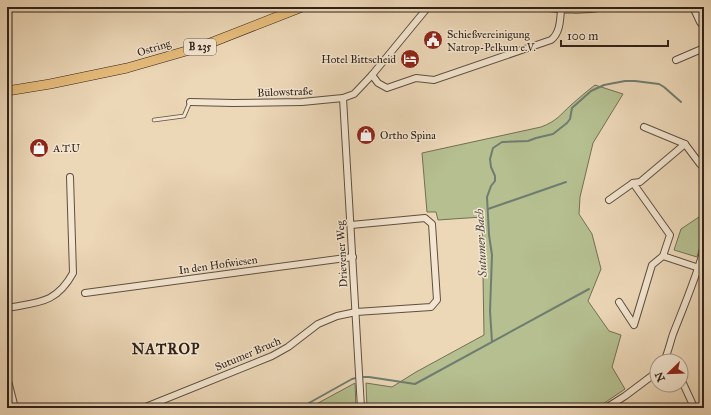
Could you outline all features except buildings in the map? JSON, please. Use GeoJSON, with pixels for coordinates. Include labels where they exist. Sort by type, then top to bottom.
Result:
{"type":"FeatureCollection","features":[{"type":"Feature","properties":{"kind":"main road","name":"Ostring"},"geometry":{"type":"LineString","coordinates":[[7,91],[50,84],[127,68],[200,47],[302,7]]}},
{"type":"Feature","properties":{"kind":"street","name":"Bülowstraße"},"geometry":{"type":"LineString","coordinates":[[190,102],[220,104],[302,102],[343,98],[354,94],[372,75],[416,19],[428,7]]}},
{"type":"Feature","properties":{"kind":"street"},"geometry":{"type":"LineString","coordinates":[[540,7],[561,10],[588,10],[606,7]]}},
{"type":"Feature","properties":{"kind":"street"},"geometry":{"type":"LineString","coordinates":[[693,7],[704,27]]}},
{"type":"Feature","properties":{"kind":"street"},"geometry":{"type":"LineString","coordinates":[[372,75],[378,83],[386,88],[416,78],[434,80],[551,40],[555,37],[559,29],[561,10]]}},
{"type":"Feature","properties":{"kind":"street"},"geometry":{"type":"LineString","coordinates":[[676,60],[704,48]]}},
{"type":"Feature","properties":{"kind":"street","name":"Drievener Weg"},"geometry":{"type":"LineString","coordinates":[[343,98],[361,408]]}},
{"type":"Feature","properties":{"kind":"street"},"geometry":{"type":"LineString","coordinates":[[644,127],[686,144],[704,168]]}},
{"type":"Feature","properties":{"kind":"street"},"geometry":{"type":"LineString","coordinates":[[609,200],[633,183],[640,182],[686,144]]}},
{"type":"Feature","properties":{"kind":"street"},"geometry":{"type":"LineString","coordinates":[[7,308],[46,301],[59,293],[68,283],[73,274],[70,177]]}},
{"type":"Feature","properties":{"kind":"street"},"geometry":{"type":"LineString","coordinates":[[619,302],[634,325],[652,265],[663,256],[670,235],[633,183]]}},
{"type":"Feature","properties":{"kind":"street","name":"Sutumer Bruch"},"geometry":{"type":"LineString","coordinates":[[144,408],[272,356],[288,348],[318,324],[337,316],[356,312],[431,307],[437,300],[432,224],[425,218],[351,225]]}},
{"type":"Feature","properties":{"kind":"street"},"geometry":{"type":"LineString","coordinates":[[667,353],[699,268],[704,249]]}},
{"type":"Feature","properties":{"kind":"street"},"geometry":{"type":"LineString","coordinates":[[663,256],[699,268]]}},
{"type":"Feature","properties":{"kind":"street","name":"In den Hofwiesen"},"geometry":{"type":"LineString","coordinates":[[85,293],[353,257]]}},
{"type":"Feature","properties":{"kind":"street"},"geometry":{"type":"LineString","coordinates":[[7,377],[15,408]]}},
{"type":"Feature","properties":{"kind":"street"},"geometry":{"type":"LineString","coordinates":[[606,408],[649,378]]}},
{"type":"Feature","properties":{"kind":"street"},"geometry":{"type":"LineString","coordinates":[[687,393],[693,408]]}},
{"type":"Feature","properties":{"kind":"lane"},"geometry":{"type":"LineString","coordinates":[[154,120],[184,116],[190,102]]}},
{"type":"Feature","properties":{"kind":"green space"},"geometry":{"type":"Polygon","coordinates":[[[595,85],[623,94],[593,143],[580,197],[579,214],[592,234],[601,269],[588,301],[609,331],[621,335],[612,367],[625,389],[597,408],[367,408],[366,383],[392,387],[416,372],[484,335],[482,217],[438,220],[436,212],[427,212],[422,153],[541,127],[555,120],[595,85]]]}},
{"type":"Feature","properties":{"kind":"green space"},"geometry":{"type":"Polygon","coordinates":[[[699,217],[704,223],[704,232],[697,257],[674,250],[681,229],[699,217]]]}},
{"type":"Feature","properties":{"kind":"green space"},"geometry":{"type":"Polygon","coordinates":[[[355,383],[356,408],[309,408],[355,383]]]}},
{"type":"Feature","properties":{"kind":"waterway","name":"Sutumer Bach"},"geometry":{"type":"LineString","coordinates":[[492,342],[490,311],[492,255],[489,235],[487,197],[491,186],[495,181],[490,159],[493,148],[502,142],[528,141],[553,134],[570,119],[572,108],[591,91],[604,85],[625,81],[659,84],[681,102]]}},
{"type":"Feature","properties":{"kind":"waterway"},"geometry":{"type":"LineString","coordinates":[[488,209],[566,182]]}},
{"type":"Feature","properties":{"kind":"waterway","name":"Sutumer Bach"},"geometry":{"type":"LineString","coordinates":[[300,408],[352,379],[360,377],[415,384],[589,289]]}},
{"type":"Feature","properties":{"kind":"place","name":"Schießvereinigung Natrop-Pelkum e.V."},"geometry":{"type":"Point","coordinates":[433,40]}},
{"type":"Feature","properties":{"kind":"place","name":"Hotel Bittscheid"},"geometry":{"type":"Point","coordinates":[410,59]}},
{"type":"Feature","properties":{"kind":"place","name":"Ortho Spina"},"geometry":{"type":"Point","coordinates":[366,135]}},
{"type":"Feature","properties":{"kind":"place","name":"A.T.U"},"geometry":{"type":"Point","coordinates":[39,148]}},
{"type":"Feature","properties":{"kind":"district","name":"NATROP"},"geometry":{"type":"Point","coordinates":[166,349]}}]}
